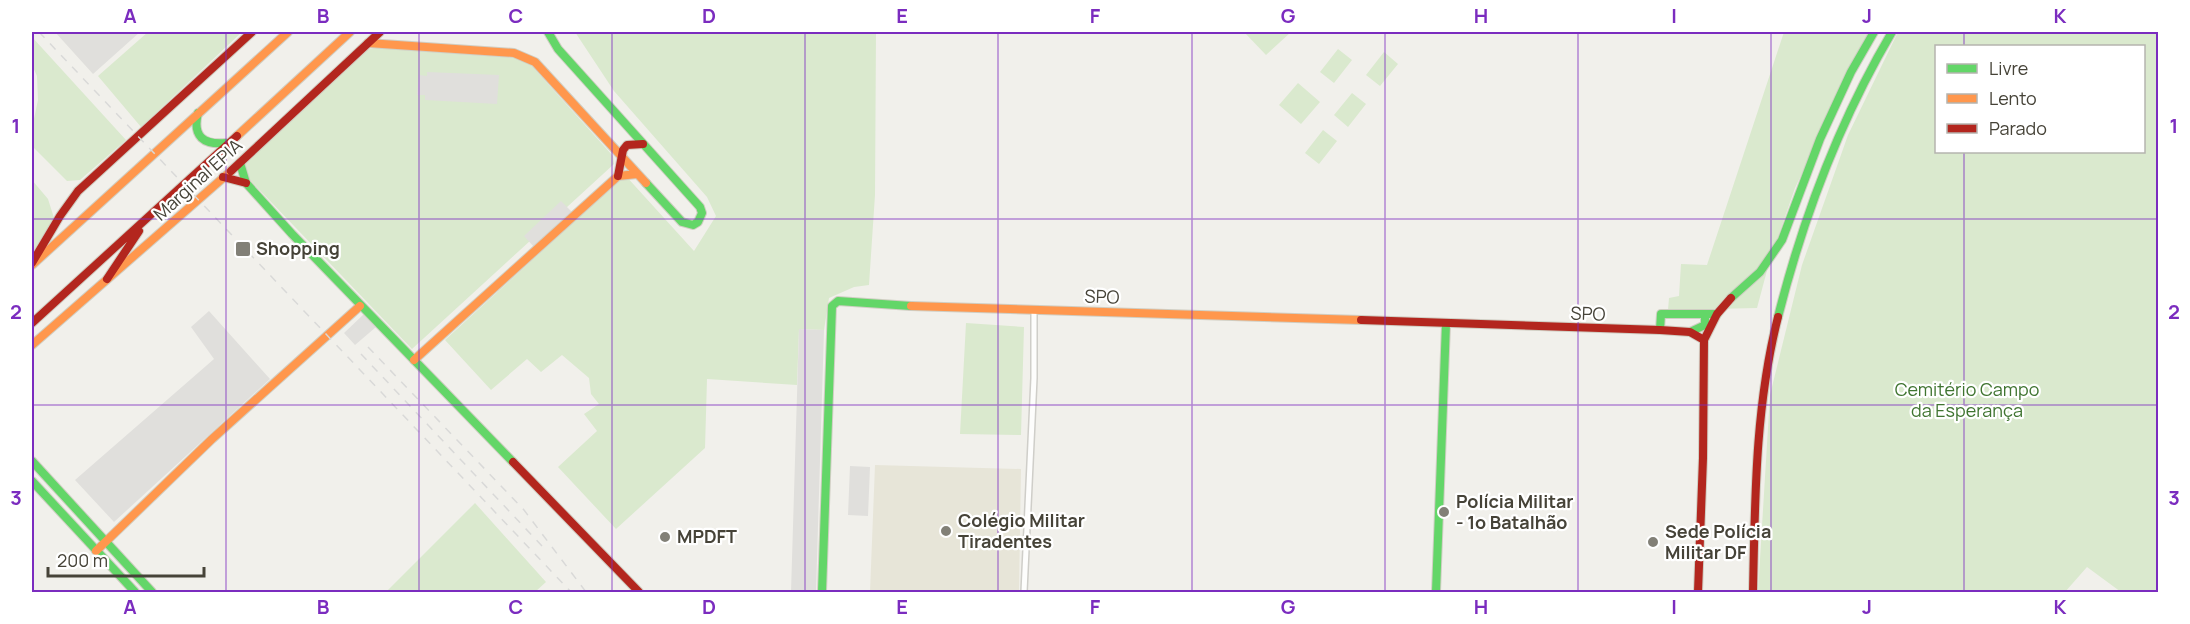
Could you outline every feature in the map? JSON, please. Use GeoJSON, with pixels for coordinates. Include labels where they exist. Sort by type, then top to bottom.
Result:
{"type":"FeatureCollection","features":[{"type":"Feature","properties":{"kind":"main road"},"geometry":{"type":"LineString","coordinates":[[32,264],[60,216],[78,191],[252,32]]}},
{"type":"Feature","properties":{"kind":"main road"},"geometry":{"type":"LineString","coordinates":[[32,264],[288,32]]}},
{"type":"Feature","properties":{"kind":"main road"},"geometry":{"type":"LineString","coordinates":[[32,323],[146,220],[226,143],[350,32]]}},
{"type":"Feature","properties":{"kind":"main road","name":"Marginal EPIA"},"geometry":{"type":"LineString","coordinates":[[32,345],[240,163],[380,32]]}},
{"type":"Feature","properties":{"kind":"main road"},"geometry":{"type":"LineString","coordinates":[[368,43],[514,53],[535,62],[682,222],[693,225],[698,222],[702,213],[700,207],[558,49],[548,32]]}},
{"type":"Feature","properties":{"kind":"main road"},"geometry":{"type":"LineString","coordinates":[[1698,592],[1703,459],[1704,340],[1718,314],[1739,289],[1760,272],[1782,240],[1820,139],[1851,72],[1874,32]]}},
{"type":"Feature","properties":{"kind":"main road"},"geometry":{"type":"LineString","coordinates":[[1826,165],[1855,102],[1892,32]]}},
{"type":"Feature","properties":{"kind":"main road"},"geometry":{"type":"LineString","coordinates":[[1851,72],[1844,98],[1848,103],[1855,102]]}},
{"type":"Feature","properties":{"kind":"main road"},"geometry":{"type":"LineString","coordinates":[[198,113],[195,126],[201,138],[212,144],[226,143]]}},
{"type":"Feature","properties":{"kind":"main road"},"geometry":{"type":"LineString","coordinates":[[1753,592],[1759,436],[1768,363],[1784,291],[1832,143],[1831,138],[1827,136],[1820,139]]}},
{"type":"Feature","properties":{"kind":"main road"},"geometry":{"type":"LineString","coordinates":[[618,176],[621,157],[627,145],[643,144]]}},
{"type":"Feature","properties":{"kind":"main road"},"geometry":{"type":"LineString","coordinates":[[240,163],[246,183],[360,306],[639,592]]}},
{"type":"Feature","properties":{"kind":"main road"},"geometry":{"type":"LineString","coordinates":[[414,360],[618,176],[637,174]]}},
{"type":"Feature","properties":{"kind":"main road"},"geometry":{"type":"LineString","coordinates":[[223,177],[246,183]]}},
{"type":"Feature","properties":{"kind":"main road"},"geometry":{"type":"LineString","coordinates":[[107,279],[146,220]]}},
{"type":"Feature","properties":{"kind":"main road","name":"SPO"},"geometry":{"type":"LineString","coordinates":[[822,592],[832,306],[838,301],[878,305],[1660,330],[1690,332],[1704,340]]}},
{"type":"Feature","properties":{"kind":"main road"},"geometry":{"type":"LineString","coordinates":[[96,551],[212,439],[360,306]]}},
{"type":"Feature","properties":{"kind":"main road"},"geometry":{"type":"LineString","coordinates":[[1660,330],[1661,314],[1718,314]]}},
{"type":"Feature","properties":{"kind":"main road"},"geometry":{"type":"LineString","coordinates":[[1690,332],[1705,325],[1705,314]]}},
{"type":"Feature","properties":{"kind":"main road"},"geometry":{"type":"LineString","coordinates":[[1436,592],[1446,324]]}},
{"type":"Feature","properties":{"kind":"main road"},"geometry":{"type":"LineString","coordinates":[[32,461],[152,592]]}},
{"type":"Feature","properties":{"kind":"main road"},"geometry":{"type":"LineString","coordinates":[[32,481],[135,592]]}},
{"type":"Feature","properties":{"kind":"street"},"geometry":{"type":"LineString","coordinates":[[1024,592],[1034,378],[1034,309]]}},
{"type":"Feature","properties":{"kind":"shaded area"},"geometry":{"type":"Polygon","coordinates":[[[55,32],[140,32],[93,74],[55,32]]]}},
{"type":"Feature","properties":{"kind":"shaded area"},"geometry":{"type":"Polygon","coordinates":[[[427,72],[499,75],[497,104],[425,100],[425,95],[417,95],[419,75],[427,76],[427,72]]]}},
{"type":"Feature","properties":{"kind":"shaded area"},"geometry":{"type":"Polygon","coordinates":[[[561,201],[572,212],[534,247],[524,236],[561,201]]]}},
{"type":"Feature","properties":{"kind":"shaded area"},"geometry":{"type":"Polygon","coordinates":[[[209,311],[270,379],[114,522],[75,480],[214,359],[191,327],[209,311]]]}},
{"type":"Feature","properties":{"kind":"shaded area"},"geometry":{"type":"Polygon","coordinates":[[[364,314],[376,327],[355,345],[344,333],[364,314]]]}},
{"type":"Feature","properties":{"kind":"shaded area"},"geometry":{"type":"Polygon","coordinates":[[[799,329],[824,330],[816,592],[791,592],[799,329]]]}},
{"type":"Feature","properties":{"kind":"shaded area","name":"Colégio Militar Tiradentes"},"geometry":{"type":"Polygon","coordinates":[[[875,465],[1021,469],[1019,592],[870,592],[875,465]]]}},
{"type":"Feature","properties":{"kind":"shaded area"},"geometry":{"type":"Polygon","coordinates":[[[850,466],[870,467],[868,516],[848,515],[850,466]]]}},
{"type":"Feature","properties":{"kind":"green space"},"geometry":{"type":"Polygon","coordinates":[[[148,32],[242,32],[141,127],[98,76],[148,32]]]}},
{"type":"Feature","properties":{"kind":"green space"},"geometry":{"type":"Polygon","coordinates":[[[575,32],[876,32],[875,195],[869,285],[854,287],[829,298],[824,330],[799,329],[797,385],[707,379],[705,448],[616,529],[558,467],[597,431],[584,414],[599,404],[591,394],[589,378],[562,355],[541,372],[527,359],[491,390],[445,340],[625,175],[694,251],[716,216],[707,197],[614,91],[575,32]]]}},
{"type":"Feature","properties":{"kind":"green space"},"geometry":{"type":"Polygon","coordinates":[[[1244,32],[1291,32],[1266,55],[1244,32]]]}},
{"type":"Feature","properties":{"kind":"green space"},"geometry":{"type":"Polygon","coordinates":[[[1784,32],[1872,32],[1858,55],[1795,188],[1769,263],[1757,308],[1668,310],[1669,298],[1679,296],[1681,264],[1707,265],[1784,32]]]}},
{"type":"Feature","properties":{"kind":"green space","name":"Cemitério Campo da Esperança"},"geometry":{"type":"Polygon","coordinates":[[[1898,32],[2158,32],[2158,592],[2121,592],[2087,567],[2065,592],[1758,592],[1770,395],[1802,265],[1848,135],[1898,32]]]}},
{"type":"Feature","properties":{"kind":"green space"},"geometry":{"type":"Polygon","coordinates":[[[32,37],[126,140],[80,180],[67,181],[32,146],[32,128],[38,100],[37,76],[32,65],[32,37]]]}},
{"type":"Feature","properties":{"kind":"green space"},"geometry":{"type":"Polygon","coordinates":[[[368,49],[518,58],[530,64],[613,156],[614,164],[412,349],[248,178],[244,165],[368,49]]]}},
{"type":"Feature","properties":{"kind":"green space"},"geometry":{"type":"Polygon","coordinates":[[[1338,49],[1352,60],[1334,83],[1320,72],[1338,49]]]}},
{"type":"Feature","properties":{"kind":"green space"},"geometry":{"type":"Polygon","coordinates":[[[1384,52],[1398,64],[1380,86],[1366,75],[1384,52]]]}},
{"type":"Feature","properties":{"kind":"green space"},"geometry":{"type":"Polygon","coordinates":[[[1298,83],[1320,102],[1301,124],[1279,105],[1298,83]]]}},
{"type":"Feature","properties":{"kind":"green space"},"geometry":{"type":"Polygon","coordinates":[[[1352,93],[1366,104],[1348,127],[1334,115],[1352,93]]]}},
{"type":"Feature","properties":{"kind":"green space"},"geometry":{"type":"Polygon","coordinates":[[[1323,130],[1337,141],[1319,164],[1305,153],[1323,130]]]}},
{"type":"Feature","properties":{"kind":"green space"},"geometry":{"type":"Polygon","coordinates":[[[32,180],[48,199],[54,218],[32,253],[32,180]]]}},
{"type":"Feature","properties":{"kind":"green space"},"geometry":{"type":"Polygon","coordinates":[[[966,323],[1024,327],[1021,435],[960,434],[966,323]]]}},
{"type":"Feature","properties":{"kind":"green space"},"geometry":{"type":"Polygon","coordinates":[[[475,503],[546,582],[535,592],[386,592],[475,503]]]}},
{"type":"Feature","properties":{"kind":"railway"},"geometry":{"type":"LineString","coordinates":[[39,32],[571,592]]}},
{"type":"Feature","properties":{"kind":"railway"},"geometry":{"type":"LineString","coordinates":[[368,347],[524,510],[586,592]]}},
{"type":"Feature","properties":{"kind":"railway"},"geometry":{"type":"LineString","coordinates":[[361,354],[542,546]]}},
{"type":"Feature","properties":{"kind":"traffic: fast"},"geometry":{"type":"LineString","coordinates":[[548,32],[558,49],[700,207],[702,213],[698,222],[693,225],[682,222],[646,183]]}},
{"type":"Feature","properties":{"kind":"traffic: fast"},"geometry":{"type":"LineString","coordinates":[[1731,298],[1760,272],[1782,240],[1820,139],[1851,72],[1874,32]]}},
{"type":"Feature","properties":{"kind":"traffic: fast"},"geometry":{"type":"LineString","coordinates":[[1778,317],[1799,243],[1825,170],[1856,100],[1892,32]]}},
{"type":"Feature","properties":{"kind":"traffic: fast"},"geometry":{"type":"LineString","coordinates":[[198,113],[198,134],[212,143],[226,143]]}},
{"type":"Feature","properties":{"kind":"traffic: fast"},"geometry":{"type":"LineString","coordinates":[[240,163],[246,183],[292,234],[513,462]]}},
{"type":"Feature","properties":{"kind":"traffic: fast"},"geometry":{"type":"LineString","coordinates":[[822,592],[832,306],[838,301],[911,306]]}},
{"type":"Feature","properties":{"kind":"traffic: fast"},"geometry":{"type":"LineString","coordinates":[[1660,330],[1661,314],[1717,314]]}},
{"type":"Feature","properties":{"kind":"traffic: fast"},"geometry":{"type":"LineString","coordinates":[[1690,332],[1705,325],[1705,314]]}},
{"type":"Feature","properties":{"kind":"traffic: fast"},"geometry":{"type":"LineString","coordinates":[[1436,592],[1446,324]]}},
{"type":"Feature","properties":{"kind":"traffic: fast"},"geometry":{"type":"LineString","coordinates":[[32,461],[152,592]]}},
{"type":"Feature","properties":{"kind":"traffic: fast"},"geometry":{"type":"LineString","coordinates":[[32,481],[135,592]]}},
{"type":"Feature","properties":{"kind":"traffic: slow"},"geometry":{"type":"LineString","coordinates":[[32,265],[288,32]]}},
{"type":"Feature","properties":{"kind":"traffic: slow"},"geometry":{"type":"LineString","coordinates":[[237,136],[350,32]]}},
{"type":"Feature","properties":{"kind":"traffic: slow"},"geometry":{"type":"LineString","coordinates":[[368,43],[514,53],[535,62],[646,183]]}},
{"type":"Feature","properties":{"kind":"traffic: slow"},"geometry":{"type":"LineString","coordinates":[[32,345],[231,171]]}},
{"type":"Feature","properties":{"kind":"traffic: slow"},"geometry":{"type":"LineString","coordinates":[[414,360],[618,176],[637,174]]}},
{"type":"Feature","properties":{"kind":"traffic: slow"},"geometry":{"type":"LineString","coordinates":[[96,551],[212,439],[360,306]]}},
{"type":"Feature","properties":{"kind":"traffic: slow"},"geometry":{"type":"LineString","coordinates":[[911,306],[1361,320]]}},
{"type":"Feature","properties":{"kind":"traffic: jam"},"geometry":{"type":"LineString","coordinates":[[32,263],[78,191],[252,32]]}},
{"type":"Feature","properties":{"kind":"traffic: jam"},"geometry":{"type":"LineString","coordinates":[[231,171],[380,32]]}},
{"type":"Feature","properties":{"kind":"traffic: jam"},"geometry":{"type":"LineString","coordinates":[[32,323],[237,136]]}},
{"type":"Feature","properties":{"kind":"traffic: jam"},"geometry":{"type":"LineString","coordinates":[[618,176],[623,150],[627,145],[643,144]]}},
{"type":"Feature","properties":{"kind":"traffic: jam"},"geometry":{"type":"LineString","coordinates":[[223,177],[246,183]]}},
{"type":"Feature","properties":{"kind":"traffic: jam"},"geometry":{"type":"LineString","coordinates":[[107,279],[139,231]]}},
{"type":"Feature","properties":{"kind":"traffic: jam"},"geometry":{"type":"LineString","coordinates":[[1698,592],[1703,458],[1704,340],[1717,314],[1731,298]]}},
{"type":"Feature","properties":{"kind":"traffic: jam"},"geometry":{"type":"LineString","coordinates":[[1753,592],[1756,488],[1761,419],[1770,351],[1778,317]]}},
{"type":"Feature","properties":{"kind":"traffic: jam"},"geometry":{"type":"LineString","coordinates":[[1361,320],[1660,330],[1690,332],[1704,340]]}},
{"type":"Feature","properties":{"kind":"traffic: jam"},"geometry":{"type":"LineString","coordinates":[[513,462],[639,592]]}},
{"type":"Feature","properties":{"kind":"place","name":"Shopping"},"geometry":{"type":"Point","coordinates":[243,249]}},
{"type":"Feature","properties":{"kind":"place","name":"Polícia Militar - 1o Batalhão"},"geometry":{"type":"Point","coordinates":[1444,512]}},
{"type":"Feature","properties":{"kind":"place","name":"Colégio Militar Tiradentes"},"geometry":{"type":"Point","coordinates":[946,531]}},
{"type":"Feature","properties":{"kind":"place","name":"MPDFT"},"geometry":{"type":"Point","coordinates":[665,537]}},
{"type":"Feature","properties":{"kind":"place","name":"Sede Polícia Militar DF"},"geometry":{"type":"Point","coordinates":[1653,542]}}]}
